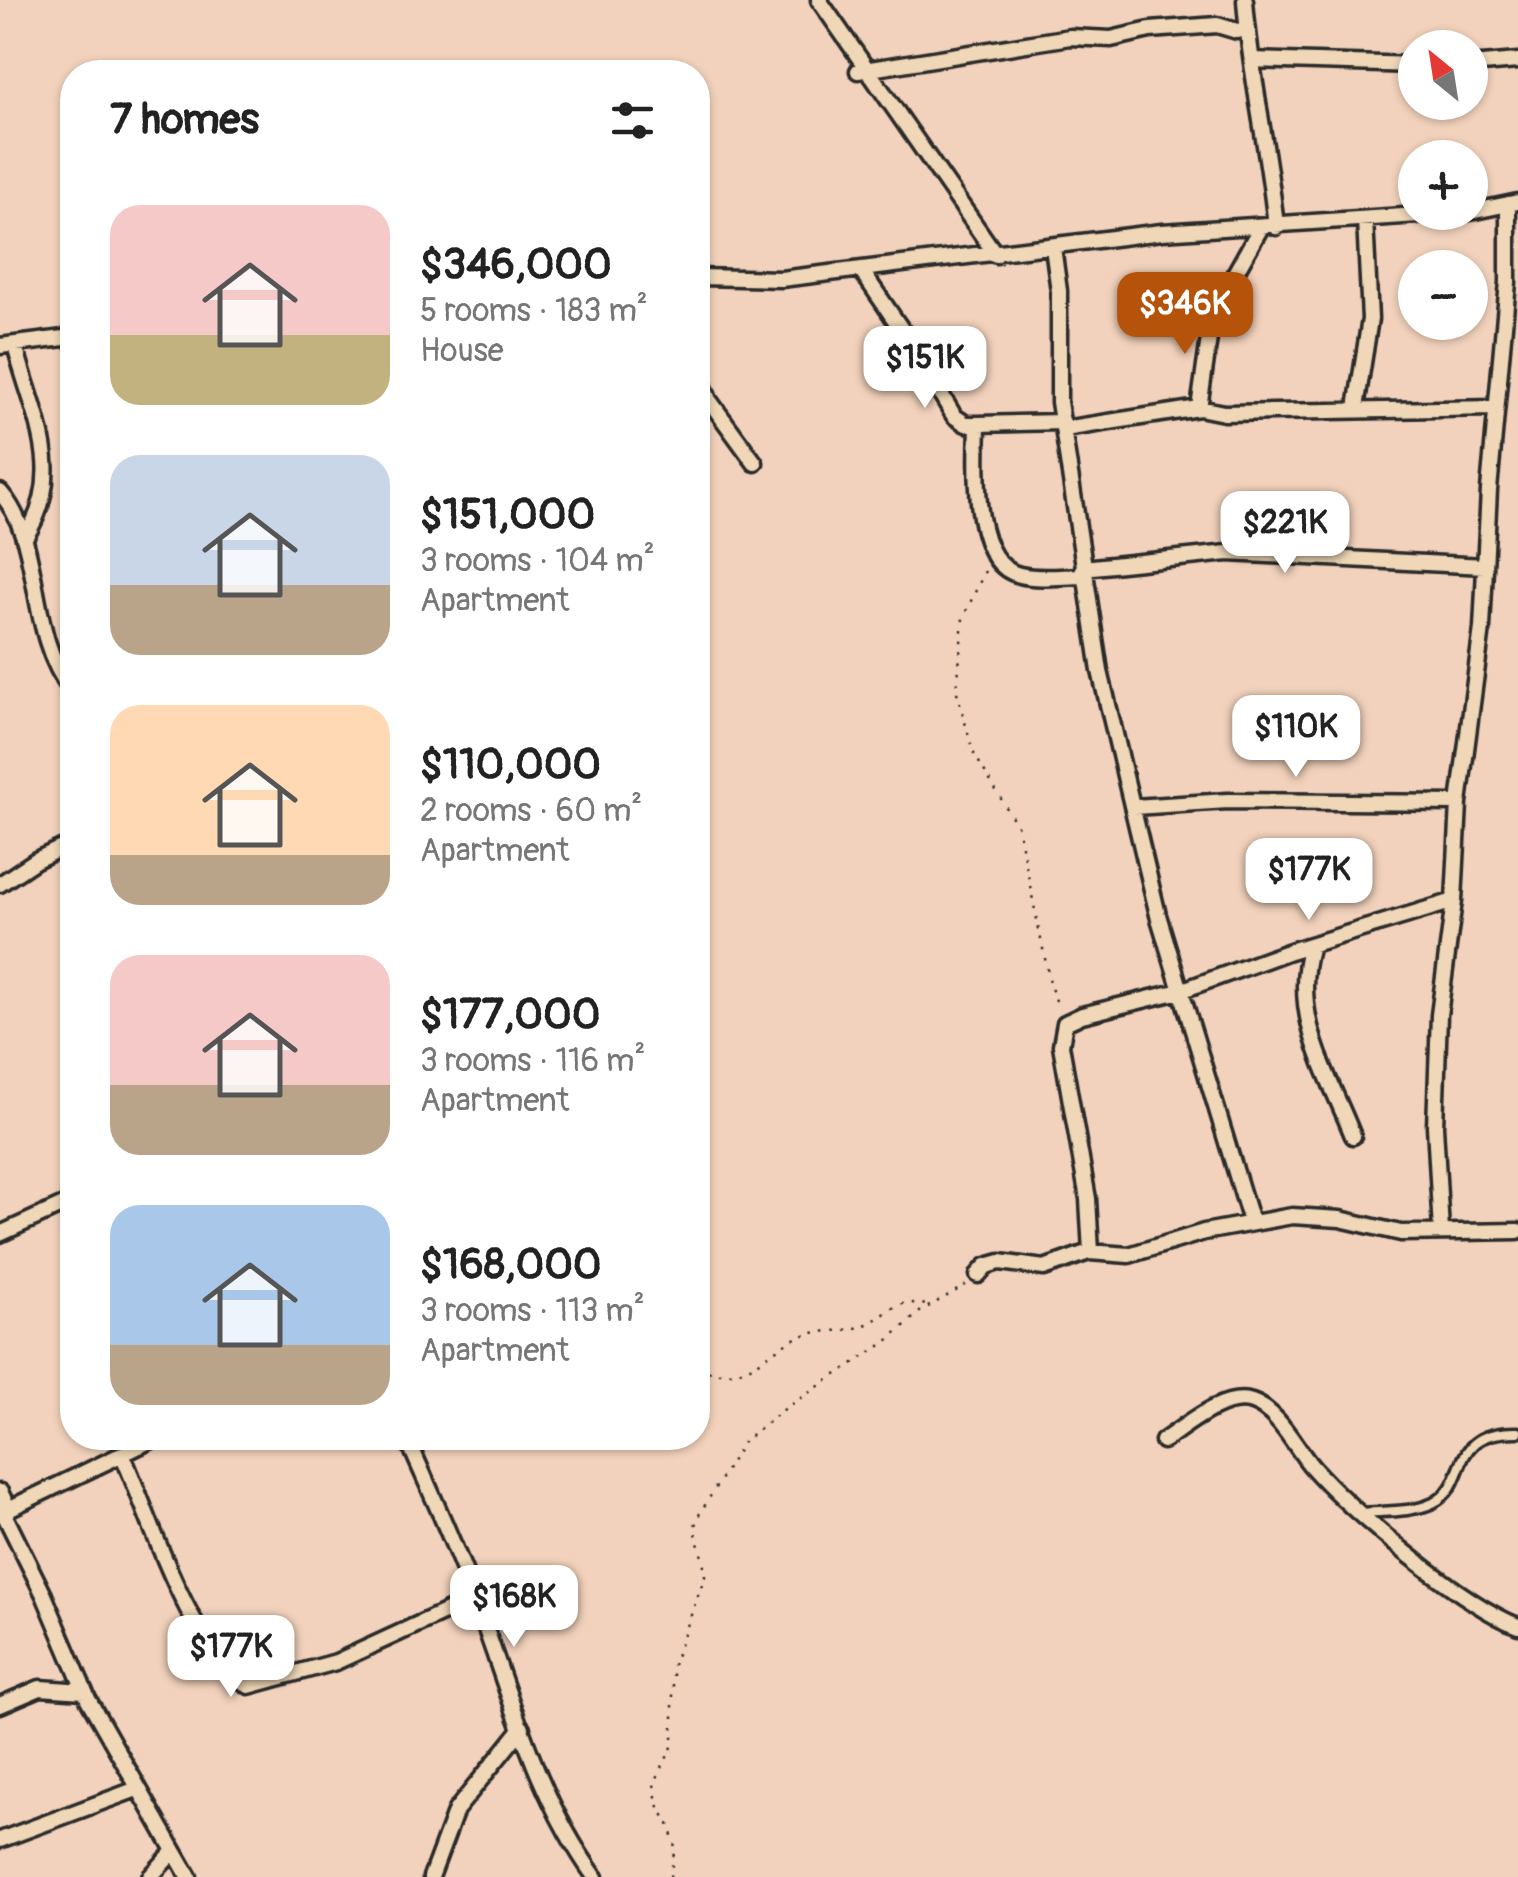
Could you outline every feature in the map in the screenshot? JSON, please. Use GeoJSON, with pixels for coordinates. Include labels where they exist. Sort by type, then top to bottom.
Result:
{"type":"FeatureCollection","features":[{"type":"Feature","properties":{"kind":"street"},"geometry":{"type":"LineString","coordinates":[[819,0],[863,69],[996,255]]}},
{"type":"Feature","properties":{"kind":"street"},"geometry":{"type":"LineString","coordinates":[[1199,408],[1210,330],[1224,294],[1268,227],[1269,153],[1245,0]]}},
{"type":"Feature","properties":{"kind":"street"},"geometry":{"type":"LineString","coordinates":[[863,69],[1070,36],[1111,39],[1150,30],[1217,25],[1247,30]]}},
{"type":"Feature","properties":{"kind":"street"},"geometry":{"type":"LineString","coordinates":[[1252,60],[1398,64]]}},
{"type":"Feature","properties":{"kind":"street"},"geometry":{"type":"LineString","coordinates":[[1488,64],[1518,62]]}},
{"type":"Feature","properties":{"kind":"street"},"geometry":{"type":"LineString","coordinates":[[1441,1231],[1435,1085],[1454,901],[1458,803],[1482,628],[1513,203],[1488,208]]}},
{"type":"Feature","properties":{"kind":"street"},"geometry":{"type":"LineString","coordinates":[[710,278],[781,279],[1162,232],[1398,217]]}},
{"type":"Feature","properties":{"kind":"street"},"geometry":{"type":"LineString","coordinates":[[1356,408],[1370,320],[1366,220]]}},
{"type":"Feature","properties":{"kind":"street"},"geometry":{"type":"LineString","coordinates":[[1052,246],[1059,291],[1056,348],[1064,425],[1100,671],[1180,991],[1251,1222]]}},
{"type":"Feature","properties":{"kind":"street"},"geometry":{"type":"LineString","coordinates":[[861,270],[954,416],[966,424],[1064,425],[1199,408],[1224,413],[1496,408]]}},
{"type":"Feature","properties":{"kind":"street"},"geometry":{"type":"LineString","coordinates":[[24,539],[39,517],[46,489],[46,448],[7,346],[60,339]]}},
{"type":"Feature","properties":{"kind":"street"},"geometry":{"type":"LineString","coordinates":[[710,401],[755,463]]}},
{"type":"Feature","properties":{"kind":"street"},"geometry":{"type":"LineString","coordinates":[[978,424],[977,472],[984,538],[1002,567],[1019,575],[1083,572],[1228,553],[1485,566]]}},
{"type":"Feature","properties":{"kind":"street"},"geometry":{"type":"LineString","coordinates":[[0,492],[15,512],[24,539],[42,630],[60,672]]}},
{"type":"Feature","properties":{"kind":"street"},"geometry":{"type":"LineString","coordinates":[[1134,807],[1228,800],[1458,803]]}},
{"type":"Feature","properties":{"kind":"street"},"geometry":{"type":"LineString","coordinates":[[0,884],[60,849]]}},
{"type":"Feature","properties":{"kind":"street"},"geometry":{"type":"LineString","coordinates":[[1091,1252],[1088,1199],[1060,1045],[1065,1024],[1082,1015],[1180,991],[1454,901]]}},
{"type":"Feature","properties":{"kind":"street"},"geometry":{"type":"LineString","coordinates":[[1311,945],[1305,966],[1304,1011],[1353,1136]]}},
{"type":"Feature","properties":{"kind":"street"},"geometry":{"type":"LineString","coordinates":[[0,1234],[60,1207]]}},
{"type":"Feature","properties":{"kind":"street"},"geometry":{"type":"LineString","coordinates":[[978,1275],[986,1266],[1000,1262],[1044,1268],[1091,1252],[1129,1255],[1251,1222],[1292,1216],[1340,1219],[1401,1233],[1518,1231]]}},
{"type":"Feature","properties":{"kind":"street"},"geometry":{"type":"LineString","coordinates":[[1163,1441],[1236,1400],[1252,1402],[1270,1414],[1314,1470],[1361,1513],[1490,1616],[1518,1626]]}},
{"type":"Feature","properties":{"kind":"street"},"geometry":{"type":"LineString","coordinates":[[4,1512],[130,1450]]}},
{"type":"Feature","properties":{"kind":"street"},"geometry":{"type":"LineString","coordinates":[[412,1450],[475,1598],[488,1646],[547,1799],[568,1839],[595,1877]]}},
{"type":"Feature","properties":{"kind":"street"},"geometry":{"type":"LineString","coordinates":[[122,1454],[191,1619],[216,1658],[250,1686],[336,1662],[475,1598]]}},
{"type":"Feature","properties":{"kind":"street"},"geometry":{"type":"LineString","coordinates":[[0,1492],[4,1512],[84,1691],[189,1877]]}},
{"type":"Feature","properties":{"kind":"street"},"geometry":{"type":"LineString","coordinates":[[0,1705],[40,1688],[84,1691]]}},
{"type":"Feature","properties":{"kind":"street"},"geometry":{"type":"LineString","coordinates":[[431,1877],[456,1810],[522,1728]]}},
{"type":"Feature","properties":{"kind":"street"},"geometry":{"type":"LineString","coordinates":[[0,1840],[137,1789]]}},
{"type":"Feature","properties":{"kind":"street"},"geometry":{"type":"LineString","coordinates":[[150,1877],[173,1852]]}},
{"type":"Feature","properties":{"kind":"lane"},"geometry":{"type":"LineString","coordinates":[[1361,1513],[1411,1509],[1436,1502],[1477,1439],[1518,1432]]}},
{"type":"Feature","properties":{"kind":"path"},"geometry":{"type":"LineString","coordinates":[[992,556],[963,618],[957,692],[973,752],[1018,828],[1051,988],[1065,1024]]}},
{"type":"Feature","properties":{"kind":"path"},"geometry":{"type":"LineString","coordinates":[[670,1877],[675,1847],[669,1824],[657,1803],[654,1784],[673,1745],[674,1665],[705,1576],[705,1563],[694,1530],[696,1520],[743,1442],[978,1275]]}},
{"type":"Feature","properties":{"kind":"path"},"geometry":{"type":"LineString","coordinates":[[710,1372],[730,1376],[810,1334],[858,1327],[906,1301],[930,1306]]}}]}
